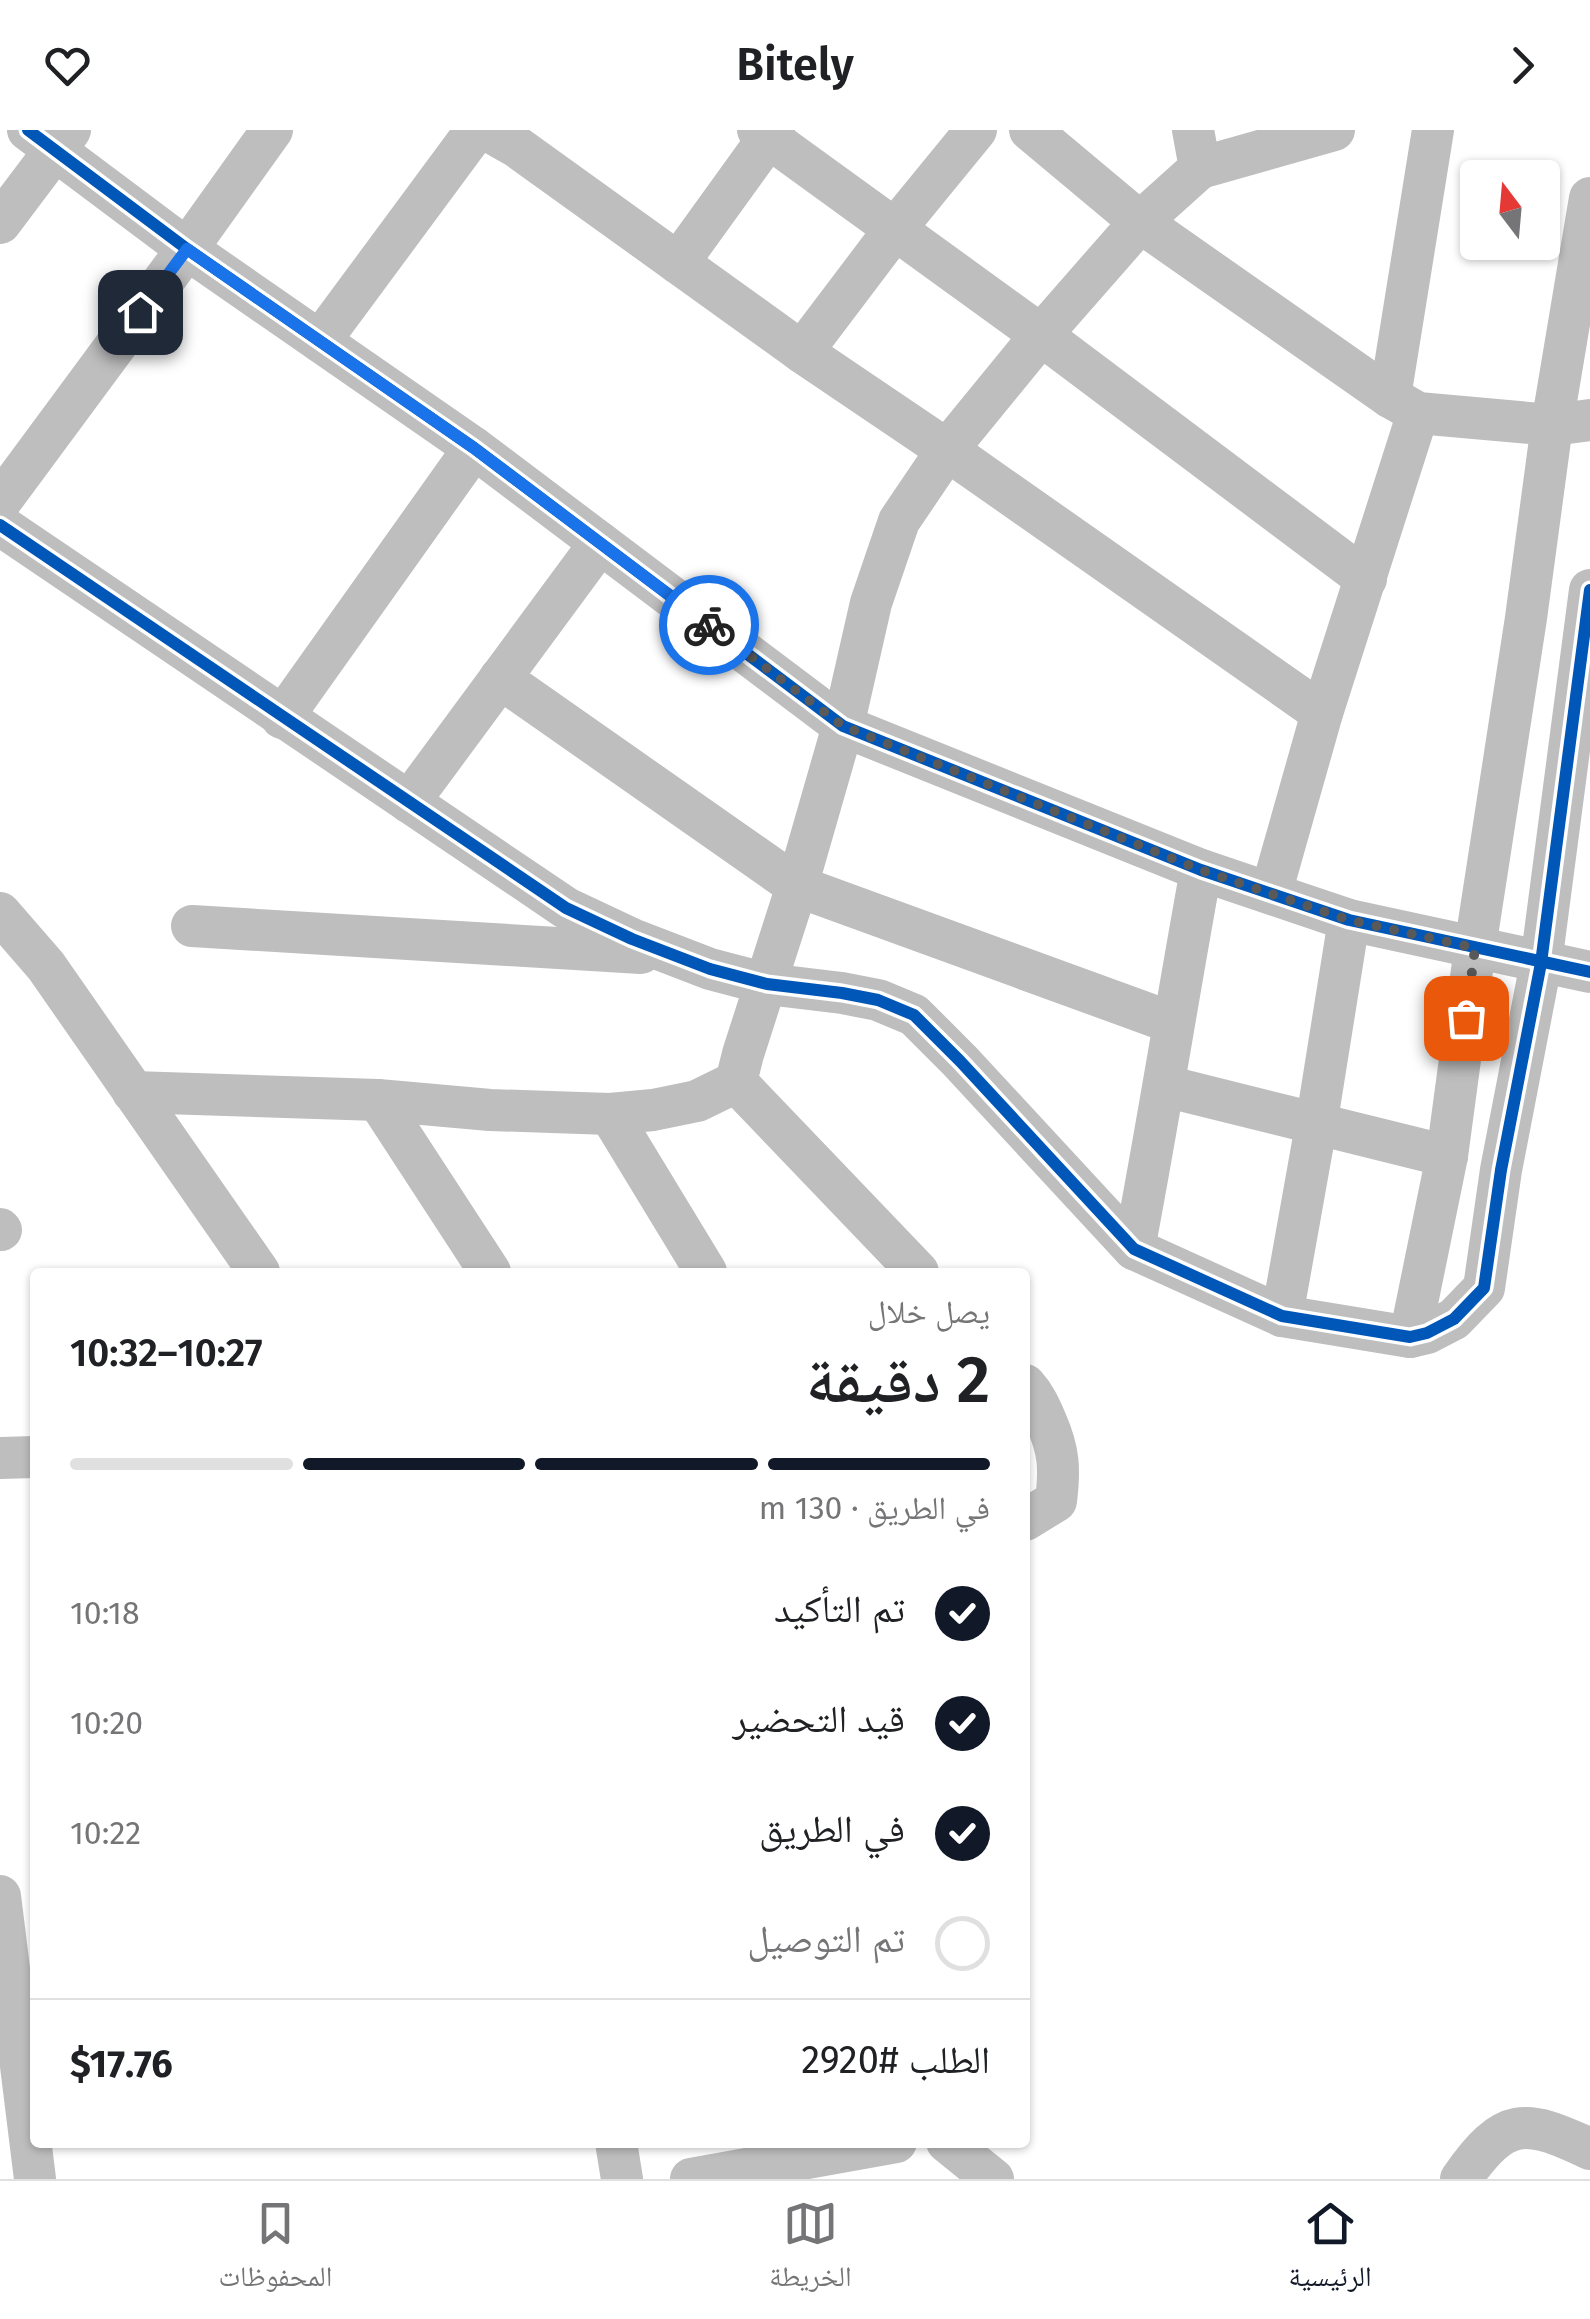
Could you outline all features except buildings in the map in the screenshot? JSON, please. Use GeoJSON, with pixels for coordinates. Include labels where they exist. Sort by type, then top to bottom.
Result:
{"type":"FeatureCollection","features":[{"type":"Feature","properties":{"kind":"street"},"geometry":{"type":"LineString","coordinates":[[0,502],[272,130]]}},
{"type":"Feature","properties":{"kind":"street"},"geometry":{"type":"LineString","coordinates":[[320,342],[476,130]]}},
{"type":"Feature","properties":{"kind":"street"},"geometry":{"type":"LineString","coordinates":[[802,352],[894,229],[976,130]]}},
{"type":"Feature","properties":{"kind":"street"},"geometry":{"type":"LineString","coordinates":[[1030,130],[1140,222],[1404,405],[1571,423]]}},
{"type":"Feature","properties":{"kind":"street"},"geometry":{"type":"LineString","coordinates":[[133,1092],[378,1100],[490,1110],[610,1114],[697,1102],[736,1082],[798,886],[843,726],[871,603],[899,521],[946,450],[1140,222],[1196,149],[1334,130]]}},
{"type":"Feature","properties":{"kind":"street"},"geometry":{"type":"LineString","coordinates":[[1270,893],[1366,578],[1404,405],[1433,130]]}},
{"type":"Feature","properties":{"kind":"street"},"geometry":{"type":"LineString","coordinates":[[678,264],[767,133],[1366,578]]}},
{"type":"Feature","properties":{"kind":"street"},"geometry":{"type":"LineString","coordinates":[[511,135],[678,264],[1322,713]]}},
{"type":"Feature","properties":{"kind":"street"},"geometry":{"type":"LineString","coordinates":[[0,224],[51,137],[187,249],[474,448],[843,726],[1201,870],[1349,920],[1590,972]]}},
{"type":"Feature","properties":{"kind":"street"},"geometry":{"type":"LineString","coordinates":[[1410,1337],[1447,1156],[1526,618],[1571,423],[1590,198]]}},
{"type":"Feature","properties":{"kind":"street"},"geometry":{"type":"LineString","coordinates":[[282,718],[474,448]]}},
{"type":"Feature","properties":{"kind":"street"},"geometry":{"type":"LineString","coordinates":[[0,525],[566,908],[710,969],[767,984],[878,1000],[914,1015],[1134,1249],[1282,1316],[1410,1337],[1454,1319],[1484,1288],[1501,1170],[1542,963],[1584,674],[1590,590]]}},
{"type":"Feature","properties":{"kind":"street"},"geometry":{"type":"LineString","coordinates":[[409,802],[600,543]]}},
{"type":"Feature","properties":{"kind":"street"},"geometry":{"type":"LineString","coordinates":[[500,678],[798,886],[1173,1024]]}},
{"type":"Feature","properties":{"kind":"street"},"geometry":{"type":"LineString","coordinates":[[1134,1249],[1201,870]]}},
{"type":"Feature","properties":{"kind":"street"},"geometry":{"type":"LineString","coordinates":[[1282,1316],[1349,920]]}},
{"type":"Feature","properties":{"kind":"street"},"geometry":{"type":"LineString","coordinates":[[4,925],[46,966],[257,1268]]}},
{"type":"Feature","properties":{"kind":"street"},"geometry":{"type":"LineString","coordinates":[[192,926],[675,956]]}},
{"type":"Feature","properties":{"kind":"street"},"geometry":{"type":"LineString","coordinates":[[736,1082],[914,1268]]}},
{"type":"Feature","properties":{"kind":"street"},"geometry":{"type":"LineString","coordinates":[[1165,1086],[1447,1156]]}},
{"type":"Feature","properties":{"kind":"street"},"geometry":{"type":"LineString","coordinates":[[378,1100],[487,1268]]}},
{"type":"Feature","properties":{"kind":"street"},"geometry":{"type":"LineString","coordinates":[[610,1114],[704,1268]]}},
{"type":"Feature","properties":{"kind":"street"},"geometry":{"type":"LineString","coordinates":[[1030,1390],[1056,1446],[1060,1472],[1056,1501],[1030,1517]]}},
{"type":"Feature","properties":{"kind":"street"},"geometry":{"type":"LineString","coordinates":[[0,1458],[30,1457]]}},
{"type":"Feature","properties":{"kind":"street"},"geometry":{"type":"LineString","coordinates":[[10,1915],[30,2126]]}},
{"type":"Feature","properties":{"kind":"street"},"geometry":{"type":"LineString","coordinates":[[1461,2179],[1487,2144],[1500,2134],[1519,2128],[1550,2130],[1590,2150]]}},
{"type":"Feature","properties":{"kind":"street"},"geometry":{"type":"LineString","coordinates":[[32,2148],[35,2179]]}},
{"type":"Feature","properties":{"kind":"street"},"geometry":{"type":"LineString","coordinates":[[617,2148],[622,2179]]}},
{"type":"Feature","properties":{"kind":"street"},"geometry":{"type":"LineString","coordinates":[[691,2179],[782,2171],[872,2148]]}},
{"type":"Feature","properties":{"kind":"street"},"geometry":{"type":"LineString","coordinates":[[954,2148],[990,2178]]}},
{"type":"Feature","properties":{"kind":"cycle path"},"geometry":{"type":"LineString","coordinates":[[28,130],[187,249],[474,448],[843,726],[1201,870],[1349,920],[1590,972]]}},
{"type":"Feature","properties":{"kind":"cycle path"},"geometry":{"type":"LineString","coordinates":[[0,525],[566,908],[710,969],[767,984],[878,1000],[914,1015],[1134,1249],[1282,1316],[1410,1337],[1454,1319],[1484,1288],[1501,1170],[1541,963],[1590,590]]}},
{"type":"Feature","properties":{"kind":"way so far"},"geometry":{"type":"LineString","coordinates":[[709,625],[843,726],[1201,870],[1349,920],[1475,948],[1466,1018]]}},
{"type":"Feature","properties":{"kind":"route"},"geometry":{"type":"LineString","coordinates":[[140,312],[187,249],[474,448],[709,625]]}}]}
